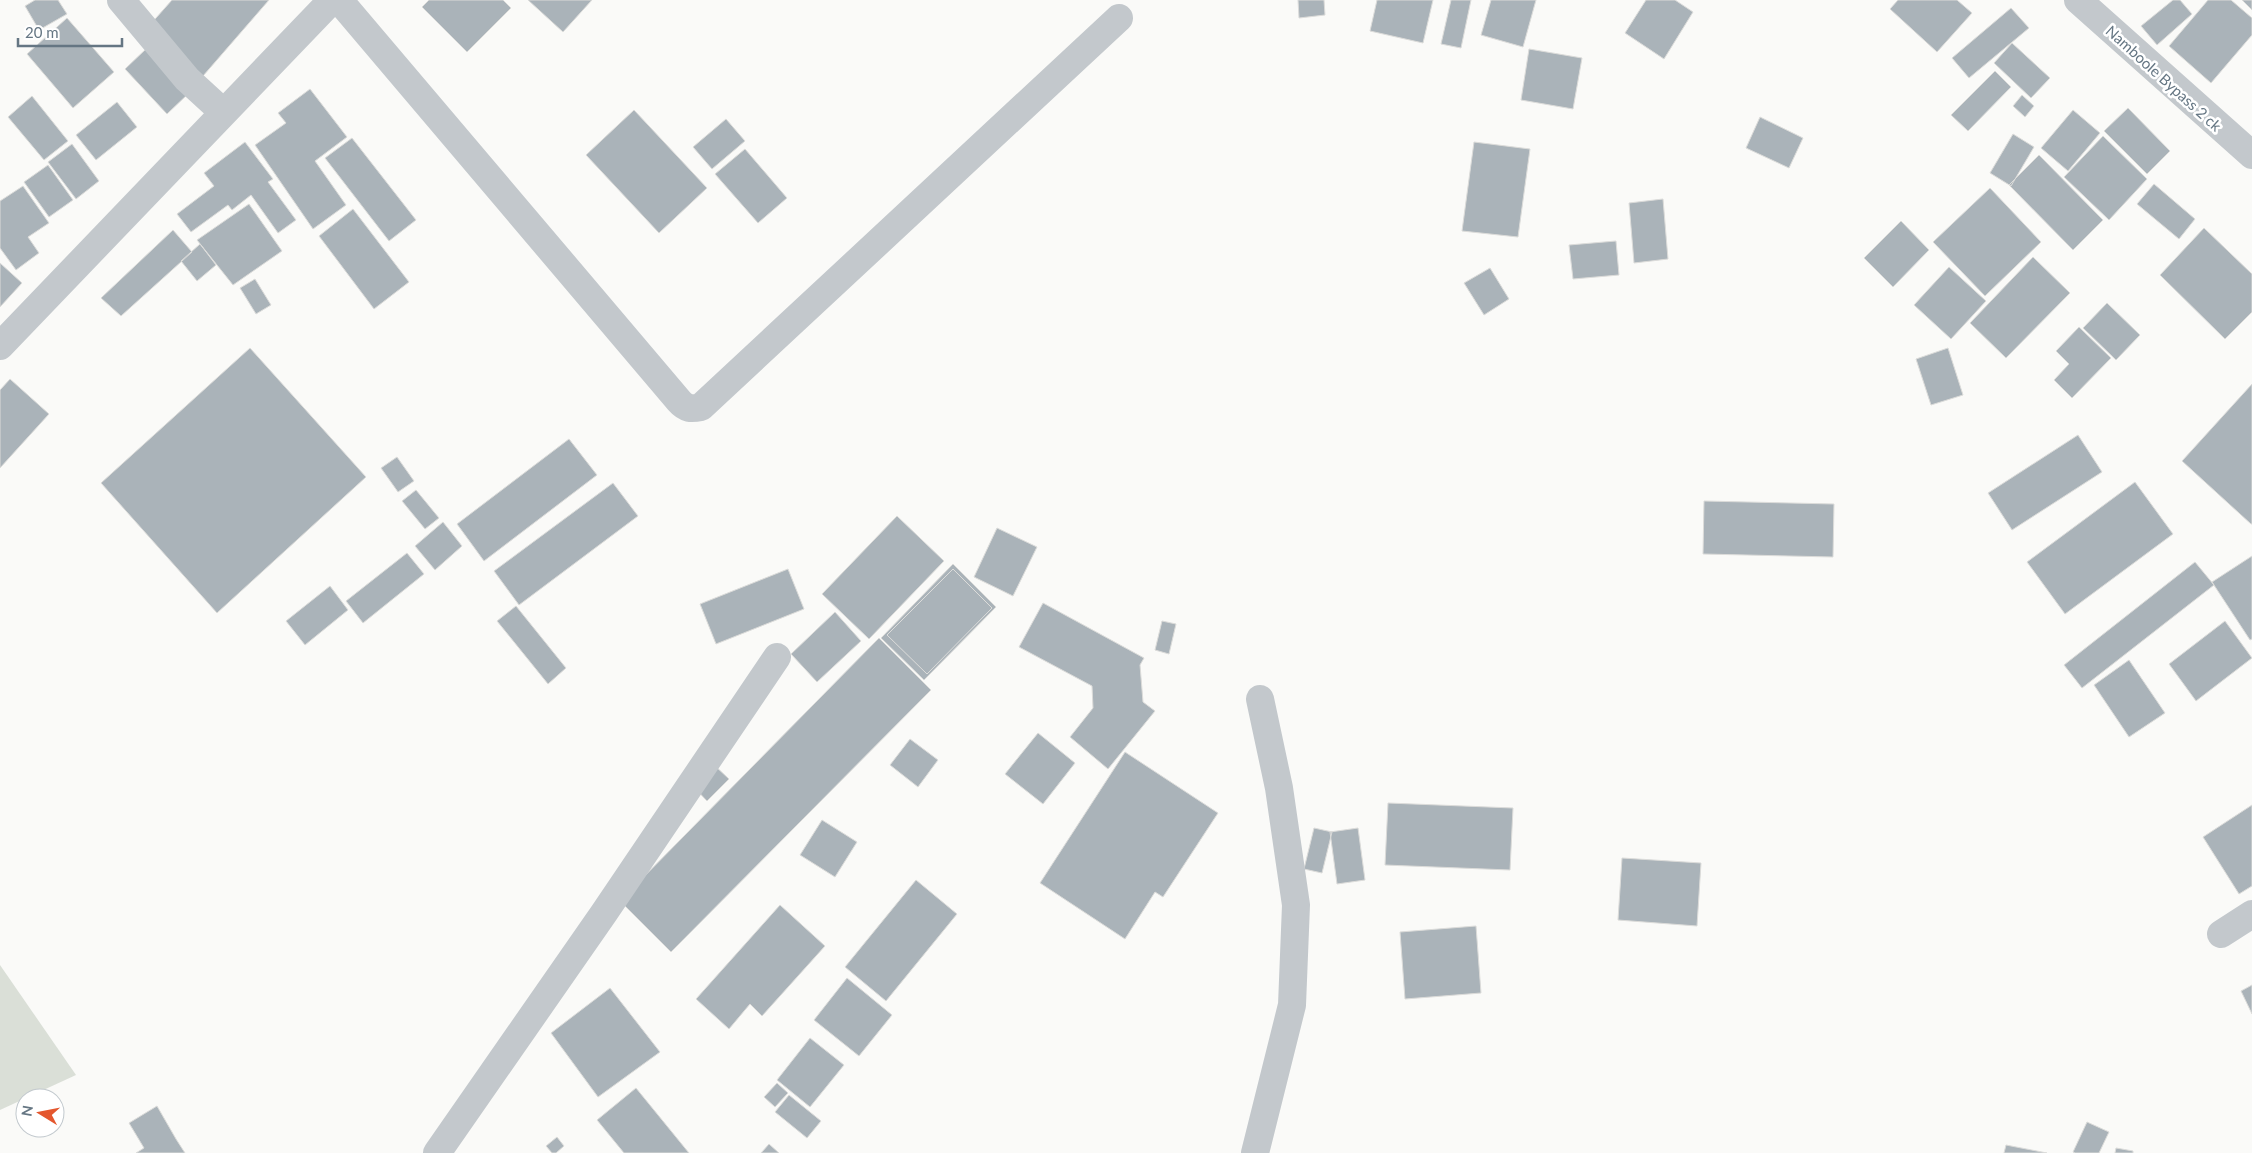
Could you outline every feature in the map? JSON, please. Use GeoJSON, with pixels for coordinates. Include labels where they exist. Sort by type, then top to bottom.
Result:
{"type":"FeatureCollection","features":[{"type":"Feature","properties":{"kind":"street"},"geometry":{"type":"LineString","coordinates":[[120,0],[187,79],[222,112]]}},
{"type":"Feature","properties":{"kind":"street"},"geometry":{"type":"LineString","coordinates":[[0,346],[222,112],[332,0]]}},
{"type":"Feature","properties":{"kind":"street"},"geometry":{"type":"LineString","coordinates":[[339,0],[684,407],[692,409],[701,407],[1119,18]]}},
{"type":"Feature","properties":{"kind":"street","name":"Namboole Bypass 2 ck"},"geometry":{"type":"LineString","coordinates":[[2078,0],[2252,155]]}},
{"type":"Feature","properties":{"kind":"street"},"geometry":{"type":"LineString","coordinates":[[437,1153],[604,913],[777,657]]}},
{"type":"Feature","properties":{"kind":"street"},"geometry":{"type":"LineString","coordinates":[[1255,1153],[1292,1005],[1296,905],[1279,788],[1260,699]]}},
{"type":"Feature","properties":{"kind":"street"},"geometry":{"type":"LineString","coordinates":[[2221,934],[2252,914]]}},
{"type":"Feature","properties":{"kind":"shaded area"},"geometry":{"type":"Polygon","coordinates":[[[0,965],[76,1075],[48,1088],[15,1088],[15,1103],[0,1110],[0,965]]]}},
{"type":"Feature","properties":{"kind":"building"},"geometry":{"type":"Polygon","coordinates":[[[35,0],[58,0],[67,14],[39,30],[25,6],[35,0]]]}},
{"type":"Feature","properties":{"kind":"building"},"geometry":{"type":"Polygon","coordinates":[[[172,0],[269,0],[203,76],[148,27],[172,0]]]}},
{"type":"Feature","properties":{"kind":"building"},"geometry":{"type":"Polygon","coordinates":[[[429,0],[503,0],[511,8],[467,52],[422,7],[429,0]]]}},
{"type":"Feature","properties":{"kind":"building"},"geometry":{"type":"Polygon","coordinates":[[[528,0],[592,0],[563,32],[528,0]]]}},
{"type":"Feature","properties":{"kind":"building"},"geometry":{"type":"Polygon","coordinates":[[[1298,0],[1324,0],[1325,15],[1299,18],[1298,0]]]}},
{"type":"Feature","properties":{"kind":"building"},"geometry":{"type":"Polygon","coordinates":[[[1377,0],[1433,0],[1423,43],[1370,31],[1377,0]]]}},
{"type":"Feature","properties":{"kind":"building"},"geometry":{"type":"Polygon","coordinates":[[[1451,0],[1471,0],[1461,48],[1441,44],[1451,0]]]}},
{"type":"Feature","properties":{"kind":"building"},"geometry":{"type":"Polygon","coordinates":[[[1491,0],[1536,0],[1523,47],[1481,35],[1491,0]]]}},
{"type":"Feature","properties":{"kind":"building"},"geometry":{"type":"Polygon","coordinates":[[[1646,0],[1675,0],[1693,12],[1664,59],[1625,33],[1646,0]]]}},
{"type":"Feature","properties":{"kind":"building"},"geometry":{"type":"Polygon","coordinates":[[[1898,0],[1957,0],[1972,13],[1937,52],[1890,9],[1898,0]]]}},
{"type":"Feature","properties":{"kind":"building"},"geometry":{"type":"Polygon","coordinates":[[[2173,0],[2180,0],[2192,14],[2157,45],[2141,26],[2173,0]]]}},
{"type":"Feature","properties":{"kind":"building"},"geometry":{"type":"Polygon","coordinates":[[[2208,0],[2231,0],[2252,18],[2252,35],[2211,83],[2169,46],[2208,0]]]}},
{"type":"Feature","properties":{"kind":"building"},"geometry":{"type":"Polygon","coordinates":[[[2242,0],[2252,0],[2252,10],[2242,0]]]}},
{"type":"Feature","properties":{"kind":"building"},"geometry":{"type":"Polygon","coordinates":[[[2011,8],[2029,28],[1969,78],[1952,58],[2011,8]]]}},
{"type":"Feature","properties":{"kind":"building"},"geometry":{"type":"Polygon","coordinates":[[[67,18],[114,72],[73,108],[27,54],[67,18]]]}},
{"type":"Feature","properties":{"kind":"building"},"geometry":{"type":"Polygon","coordinates":[[[2012,43],[2050,78],[2031,98],[1994,63],[2012,43]]]}},
{"type":"Feature","properties":{"kind":"building"},"geometry":{"type":"Polygon","coordinates":[[[147,48],[189,93],[167,114],[125,69],[147,48]]]}},
{"type":"Feature","properties":{"kind":"building"},"geometry":{"type":"Polygon","coordinates":[[[1529,49],[1582,58],[1573,109],[1521,100],[1529,49]]]}},
{"type":"Feature","properties":{"kind":"building"},"geometry":{"type":"Polygon","coordinates":[[[1995,71],[2011,87],[1968,131],[1951,115],[1995,71]]]}},
{"type":"Feature","properties":{"kind":"building"},"geometry":{"type":"Polygon","coordinates":[[[310,89],[347,137],[315,161],[346,205],[313,229],[255,145],[286,123],[278,113],[310,89]]]}},
{"type":"Feature","properties":{"kind":"building"},"geometry":{"type":"Polygon","coordinates":[[[2022,95],[2034,106],[2025,117],[2013,106],[2022,95]]]}},
{"type":"Feature","properties":{"kind":"building"},"geometry":{"type":"Polygon","coordinates":[[[32,96],[68,141],[44,160],[8,117],[32,96]]]}},
{"type":"Feature","properties":{"kind":"building"},"geometry":{"type":"Polygon","coordinates":[[[117,102],[137,127],[96,160],[76,135],[117,102]]]}},
{"type":"Feature","properties":{"kind":"building"},"geometry":{"type":"Polygon","coordinates":[[[2128,108],[2170,151],[2147,174],[2104,131],[2128,108]]]}},
{"type":"Feature","properties":{"kind":"building"},"geometry":{"type":"Polygon","coordinates":[[[634,110],[707,188],[659,233],[586,155],[634,110]]]}},
{"type":"Feature","properties":{"kind":"building"},"geometry":{"type":"Polygon","coordinates":[[[2073,110],[2100,133],[2068,171],[2041,148],[2073,110]]]}},
{"type":"Feature","properties":{"kind":"building"},"geometry":{"type":"Polygon","coordinates":[[[1760,117],[1803,138],[1789,168],[1746,148],[1760,117]]]}},
{"type":"Feature","properties":{"kind":"building"},"geometry":{"type":"Polygon","coordinates":[[[726,119],[745,141],[712,169],[693,147],[726,119]]]}},
{"type":"Feature","properties":{"kind":"building"},"geometry":{"type":"Polygon","coordinates":[[[2013,134],[2034,147],[2011,186],[1990,173],[2013,134]]]}},
{"type":"Feature","properties":{"kind":"building"},"geometry":{"type":"Polygon","coordinates":[[[2103,136],[2147,179],[2109,220],[2064,177],[2103,136]]]}},
{"type":"Feature","properties":{"kind":"building"},"geometry":{"type":"Polygon","coordinates":[[[352,138],[416,220],[389,241],[325,158],[352,138]]]}},
{"type":"Feature","properties":{"kind":"building"},"geometry":{"type":"Polygon","coordinates":[[[245,142],[273,179],[268,182],[296,220],[278,233],[251,195],[232,210],[228,205],[191,232],[177,214],[214,186],[204,173],[245,142]]]}},
{"type":"Feature","properties":{"kind":"building"},"geometry":{"type":"Polygon","coordinates":[[[1474,142],[1530,149],[1518,237],[1462,231],[1474,142]]]}},
{"type":"Feature","properties":{"kind":"building"},"geometry":{"type":"Polygon","coordinates":[[[72,144],[99,181],[76,199],[48,162],[72,144]]]}},
{"type":"Feature","properties":{"kind":"building"},"geometry":{"type":"Polygon","coordinates":[[[745,149],[787,198],[758,223],[715,174],[745,149]]]}},
{"type":"Feature","properties":{"kind":"building"},"geometry":{"type":"Polygon","coordinates":[[[2039,155],[2103,220],[2073,250],[2009,185],[2039,155]]]}},
{"type":"Feature","properties":{"kind":"building"},"geometry":{"type":"Polygon","coordinates":[[[48,165],[73,200],[49,217],[24,182],[48,165]]]}},
{"type":"Feature","properties":{"kind":"building"},"geometry":{"type":"Polygon","coordinates":[[[2154,184],[2195,219],[2179,239],[2137,204],[2154,184]]]}},
{"type":"Feature","properties":{"kind":"building"},"geometry":{"type":"Polygon","coordinates":[[[23,186],[49,223],[28,237],[39,253],[16,270],[0,248],[0,201],[23,186]]]}},
{"type":"Feature","properties":{"kind":"building"},"geometry":{"type":"Polygon","coordinates":[[[1990,188],[2041,242],[1985,296],[1933,242],[1990,188]]]}},
{"type":"Feature","properties":{"kind":"building"},"geometry":{"type":"Polygon","coordinates":[[[1663,199],[1668,259],[1634,263],[1629,203],[1663,199]]]}},
{"type":"Feature","properties":{"kind":"building"},"geometry":{"type":"Polygon","coordinates":[[[249,204],[282,251],[233,285],[197,240],[249,204]]]}},
{"type":"Feature","properties":{"kind":"building"},"geometry":{"type":"Polygon","coordinates":[[[353,209],[409,282],[374,309],[319,236],[353,209]]]}},
{"type":"Feature","properties":{"kind":"building"},"geometry":{"type":"Polygon","coordinates":[[[1901,221],[1929,250],[1893,287],[1864,258],[1901,221]]]}},
{"type":"Feature","properties":{"kind":"building"},"geometry":{"type":"Polygon","coordinates":[[[2204,228],[2252,274],[2252,312],[2225,339],[2160,275],[2204,228]]]}},
{"type":"Feature","properties":{"kind":"building"},"geometry":{"type":"Polygon","coordinates":[[[173,230],[192,252],[121,316],[101,298],[173,230]]]}},
{"type":"Feature","properties":{"kind":"building"},"geometry":{"type":"Polygon","coordinates":[[[1616,241],[1619,275],[1573,279],[1569,245],[1616,241]]]}},
{"type":"Feature","properties":{"kind":"building"},"geometry":{"type":"Polygon","coordinates":[[[200,244],[216,265],[197,281],[181,261],[200,244]]]}},
{"type":"Feature","properties":{"kind":"building"},"geometry":{"type":"Polygon","coordinates":[[[2033,257],[2070,293],[2006,358],[1970,323],[2033,257]]]}},
{"type":"Feature","properties":{"kind":"building"},"geometry":{"type":"Polygon","coordinates":[[[0,263],[22,283],[0,307],[0,263]]]}},
{"type":"Feature","properties":{"kind":"building"},"geometry":{"type":"Polygon","coordinates":[[[1949,267],[1986,301],[1951,339],[1914,305],[1949,267]]]}},
{"type":"Feature","properties":{"kind":"building"},"geometry":{"type":"Polygon","coordinates":[[[1490,268],[1509,299],[1484,315],[1464,283],[1490,268]]]}},
{"type":"Feature","properties":{"kind":"building"},"geometry":{"type":"Polygon","coordinates":[[[255,279],[271,305],[256,314],[240,288],[255,279]]]}},
{"type":"Feature","properties":{"kind":"building"},"geometry":{"type":"Polygon","coordinates":[[[2107,303],[2140,335],[2116,360],[2083,328],[2107,303]]]}},
{"type":"Feature","properties":{"kind":"building"},"geometry":{"type":"Polygon","coordinates":[[[2079,327],[2111,358],[2072,398],[2054,380],[2069,364],[2056,351],[2079,327]]]}},
{"type":"Feature","properties":{"kind":"building"},"geometry":{"type":"Polygon","coordinates":[[[250,348],[366,477],[217,613],[101,483],[250,348]]]}},
{"type":"Feature","properties":{"kind":"building"},"geometry":{"type":"Polygon","coordinates":[[[1948,348],[1963,395],[1931,405],[1916,359],[1948,348]]]}},
{"type":"Feature","properties":{"kind":"building"},"geometry":{"type":"Polygon","coordinates":[[[10,379],[49,414],[0,468],[0,390],[10,379]]]}},
{"type":"Feature","properties":{"kind":"building"},"geometry":{"type":"Polygon","coordinates":[[[2252,384],[2252,524],[2251,524],[2182,461],[2252,384]]]}},
{"type":"Feature","properties":{"kind":"building"},"geometry":{"type":"Polygon","coordinates":[[[2078,435],[2102,472],[2012,530],[1988,493],[2078,435]]]}},
{"type":"Feature","properties":{"kind":"building"},"geometry":{"type":"Polygon","coordinates":[[[569,439],[597,475],[484,561],[457,524],[569,439]]]}},
{"type":"Feature","properties":{"kind":"building"},"geometry":{"type":"Polygon","coordinates":[[[397,457],[414,481],[398,492],[381,468],[397,457]]]}},
{"type":"Feature","properties":{"kind":"building"},"geometry":{"type":"Polygon","coordinates":[[[2135,482],[2173,534],[2065,614],[2027,562],[2135,482]]]}},
{"type":"Feature","properties":{"kind":"building"},"geometry":{"type":"Polygon","coordinates":[[[613,483],[638,516],[519,605],[494,571],[613,483]]]}},
{"type":"Feature","properties":{"kind":"building"},"geometry":{"type":"Polygon","coordinates":[[[416,490],[439,518],[425,529],[402,501],[416,490]]]}},
{"type":"Feature","properties":{"kind":"building"},"geometry":{"type":"Polygon","coordinates":[[[1704,501],[1834,504],[1833,557],[1703,554],[1704,501]]]}},
{"type":"Feature","properties":{"kind":"building"},"geometry":{"type":"Polygon","coordinates":[[[897,516],[944,561],[869,639],[822,594],[897,516]]]}},
{"type":"Feature","properties":{"kind":"building"},"geometry":{"type":"Polygon","coordinates":[[[443,522],[462,546],[435,570],[415,546],[443,522]]]}},
{"type":"Feature","properties":{"kind":"building"},"geometry":{"type":"Polygon","coordinates":[[[997,528],[1037,547],[1013,596],[974,577],[997,528]]]}},
{"type":"Feature","properties":{"kind":"building"},"geometry":{"type":"Polygon","coordinates":[[[407,553],[424,574],[363,623],[346,601],[407,553]]]}},
{"type":"Feature","properties":{"kind":"building"},"geometry":{"type":"Polygon","coordinates":[[[2252,556],[2252,639],[2250,640],[2212,582],[2252,556]]]}},
{"type":"Feature","properties":{"kind":"building"},"geometry":{"type":"Polygon","coordinates":[[[2195,562],[2214,585],[2082,688],[2064,665],[2195,562]]]}},
{"type":"Feature","properties":{"kind":"building"},"geometry":{"type":"Polygon","coordinates":[[[953,564],[996,607],[924,680],[881,638],[953,564]]]}},
{"type":"Feature","properties":{"kind":"building"},"geometry":{"type":"Polygon","coordinates":[[[788,569],[804,609],[716,644],[700,604],[788,569]]]}},
{"type":"Feature","properties":{"kind":"building"},"geometry":{"type":"Polygon","coordinates":[[[953,569],[992,608],[927,674],[887,635],[953,569]]]}},
{"type":"Feature","properties":{"kind":"building"},"geometry":{"type":"Polygon","coordinates":[[[330,586],[348,610],[305,645],[286,621],[330,586]]]}},
{"type":"Feature","properties":{"kind":"building"},"geometry":{"type":"Polygon","coordinates":[[[1043,603],[1144,658],[1140,665],[1143,702],[1155,711],[1108,769],[1070,737],[1093,708],[1092,686],[1019,647],[1043,603]]]}},
{"type":"Feature","properties":{"kind":"building"},"geometry":{"type":"Polygon","coordinates":[[[516,606],[566,668],[548,684],[497,621],[516,606]]]}},
{"type":"Feature","properties":{"kind":"building"},"geometry":{"type":"Polygon","coordinates":[[[835,612],[861,641],[817,682],[791,654],[835,612]]]}},
{"type":"Feature","properties":{"kind":"building"},"geometry":{"type":"Polygon","coordinates":[[[1162,621],[1176,624],[1169,654],[1155,650],[1162,621]]]}},
{"type":"Feature","properties":{"kind":"building"},"geometry":{"type":"Polygon","coordinates":[[[2225,621],[2252,658],[2196,701],[2169,664],[2225,621]]]}},
{"type":"Feature","properties":{"kind":"building"},"geometry":{"type":"Polygon","coordinates":[[[879,638],[931,690],[671,952],[620,901],[879,638]]]}},
{"type":"Feature","properties":{"kind":"building"},"geometry":{"type":"Polygon","coordinates":[[[2129,660],[2165,713],[2129,737],[2094,685],[2129,660]]]}},
{"type":"Feature","properties":{"kind":"building"},"geometry":{"type":"Polygon","coordinates":[[[1038,733],[1075,763],[1043,804],[1005,774],[1038,733]]]}},
{"type":"Feature","properties":{"kind":"building"},"geometry":{"type":"Polygon","coordinates":[[[910,739],[938,760],[918,787],[890,765],[910,739]]]}},
{"type":"Feature","properties":{"kind":"building"},"geometry":{"type":"Polygon","coordinates":[[[1125,752],[1218,813],[1163,897],[1155,892],[1125,939],[1040,883],[1125,752]]]}},
{"type":"Feature","properties":{"kind":"building"},"geometry":{"type":"Polygon","coordinates":[[[712,763],[729,779],[707,801],[691,784],[712,763]]]}},
{"type":"Feature","properties":{"kind":"building"},"geometry":{"type":"Polygon","coordinates":[[[1388,803],[1513,808],[1510,870],[1385,865],[1388,803]]]}},
{"type":"Feature","properties":{"kind":"building"},"geometry":{"type":"Polygon","coordinates":[[[2252,805],[2252,886],[2239,894],[2203,837],[2252,805]]]}},
{"type":"Feature","properties":{"kind":"building"},"geometry":{"type":"Polygon","coordinates":[[[822,820],[857,842],[835,877],[800,855],[822,820]]]}},
{"type":"Feature","properties":{"kind":"building"},"geometry":{"type":"Polygon","coordinates":[[[1314,828],[1332,832],[1322,873],[1304,869],[1314,828]]]}},
{"type":"Feature","properties":{"kind":"building"},"geometry":{"type":"Polygon","coordinates":[[[1358,828],[1365,880],[1337,884],[1330,832],[1358,828]]]}},
{"type":"Feature","properties":{"kind":"building"},"geometry":{"type":"Polygon","coordinates":[[[1622,858],[1701,863],[1697,926],[1618,920],[1622,858]]]}},
{"type":"Feature","properties":{"kind":"building"},"geometry":{"type":"Polygon","coordinates":[[[916,880],[957,914],[886,1001],[845,967],[916,880]]]}},
{"type":"Feature","properties":{"kind":"building"},"geometry":{"type":"Polygon","coordinates":[[[780,905],[825,946],[762,1016],[750,1004],[729,1029],[696,999],[780,905]]]}},
{"type":"Feature","properties":{"kind":"building"},"geometry":{"type":"Polygon","coordinates":[[[1476,926],[1481,993],[1405,999],[1400,932],[1476,926]]]}},
{"type":"Feature","properties":{"kind":"building"},"geometry":{"type":"Polygon","coordinates":[[[847,978],[892,1015],[859,1056],[814,1020],[847,978]]]}},
{"type":"Feature","properties":{"kind":"building"},"geometry":{"type":"Polygon","coordinates":[[[2252,985],[2252,1014],[2241,991],[2252,985]]]}},
{"type":"Feature","properties":{"kind":"building"},"geometry":{"type":"Polygon","coordinates":[[[610,988],[660,1052],[598,1097],[551,1033],[610,988]]]}},
{"type":"Feature","properties":{"kind":"building"},"geometry":{"type":"Polygon","coordinates":[[[810,1038],[844,1065],[810,1107],[777,1080],[810,1038]]]}},
{"type":"Feature","properties":{"kind":"building"},"geometry":{"type":"Polygon","coordinates":[[[777,1083],[788,1093],[775,1107],[764,1097],[777,1083]]]}},
{"type":"Feature","properties":{"kind":"building"},"geometry":{"type":"Polygon","coordinates":[[[636,1088],[689,1153],[624,1153],[597,1120],[636,1088]]]}},
{"type":"Feature","properties":{"kind":"building"},"geometry":{"type":"Polygon","coordinates":[[[789,1095],[821,1121],[807,1138],[775,1112],[789,1095]]]}},
{"type":"Feature","properties":{"kind":"building"},"geometry":{"type":"Polygon","coordinates":[[[157,1106],[185,1153],[136,1153],[144,1148],[129,1123],[157,1106]]]}},
{"type":"Feature","properties":{"kind":"building"},"geometry":{"type":"Polygon","coordinates":[[[2087,1122],[2109,1132],[2099,1153],[2075,1153],[2073,1152],[2087,1122]]]}},
{"type":"Feature","properties":{"kind":"building"},"geometry":{"type":"Polygon","coordinates":[[[557,1137],[564,1146],[556,1153],[552,1153],[546,1146],[557,1137]]]}},
{"type":"Feature","properties":{"kind":"building"},"geometry":{"type":"Polygon","coordinates":[[[769,1144],[779,1153],[761,1153],[769,1144]]]}},
{"type":"Feature","properties":{"kind":"building"},"geometry":{"type":"Polygon","coordinates":[[[2006,1145],[2047,1153],[2004,1153],[2006,1145]]]}},
{"type":"Feature","properties":{"kind":"building"},"geometry":{"type":"Polygon","coordinates":[[[2116,1148],[2133,1151],[2133,1153],[2115,1153],[2116,1148]]]}}]}
